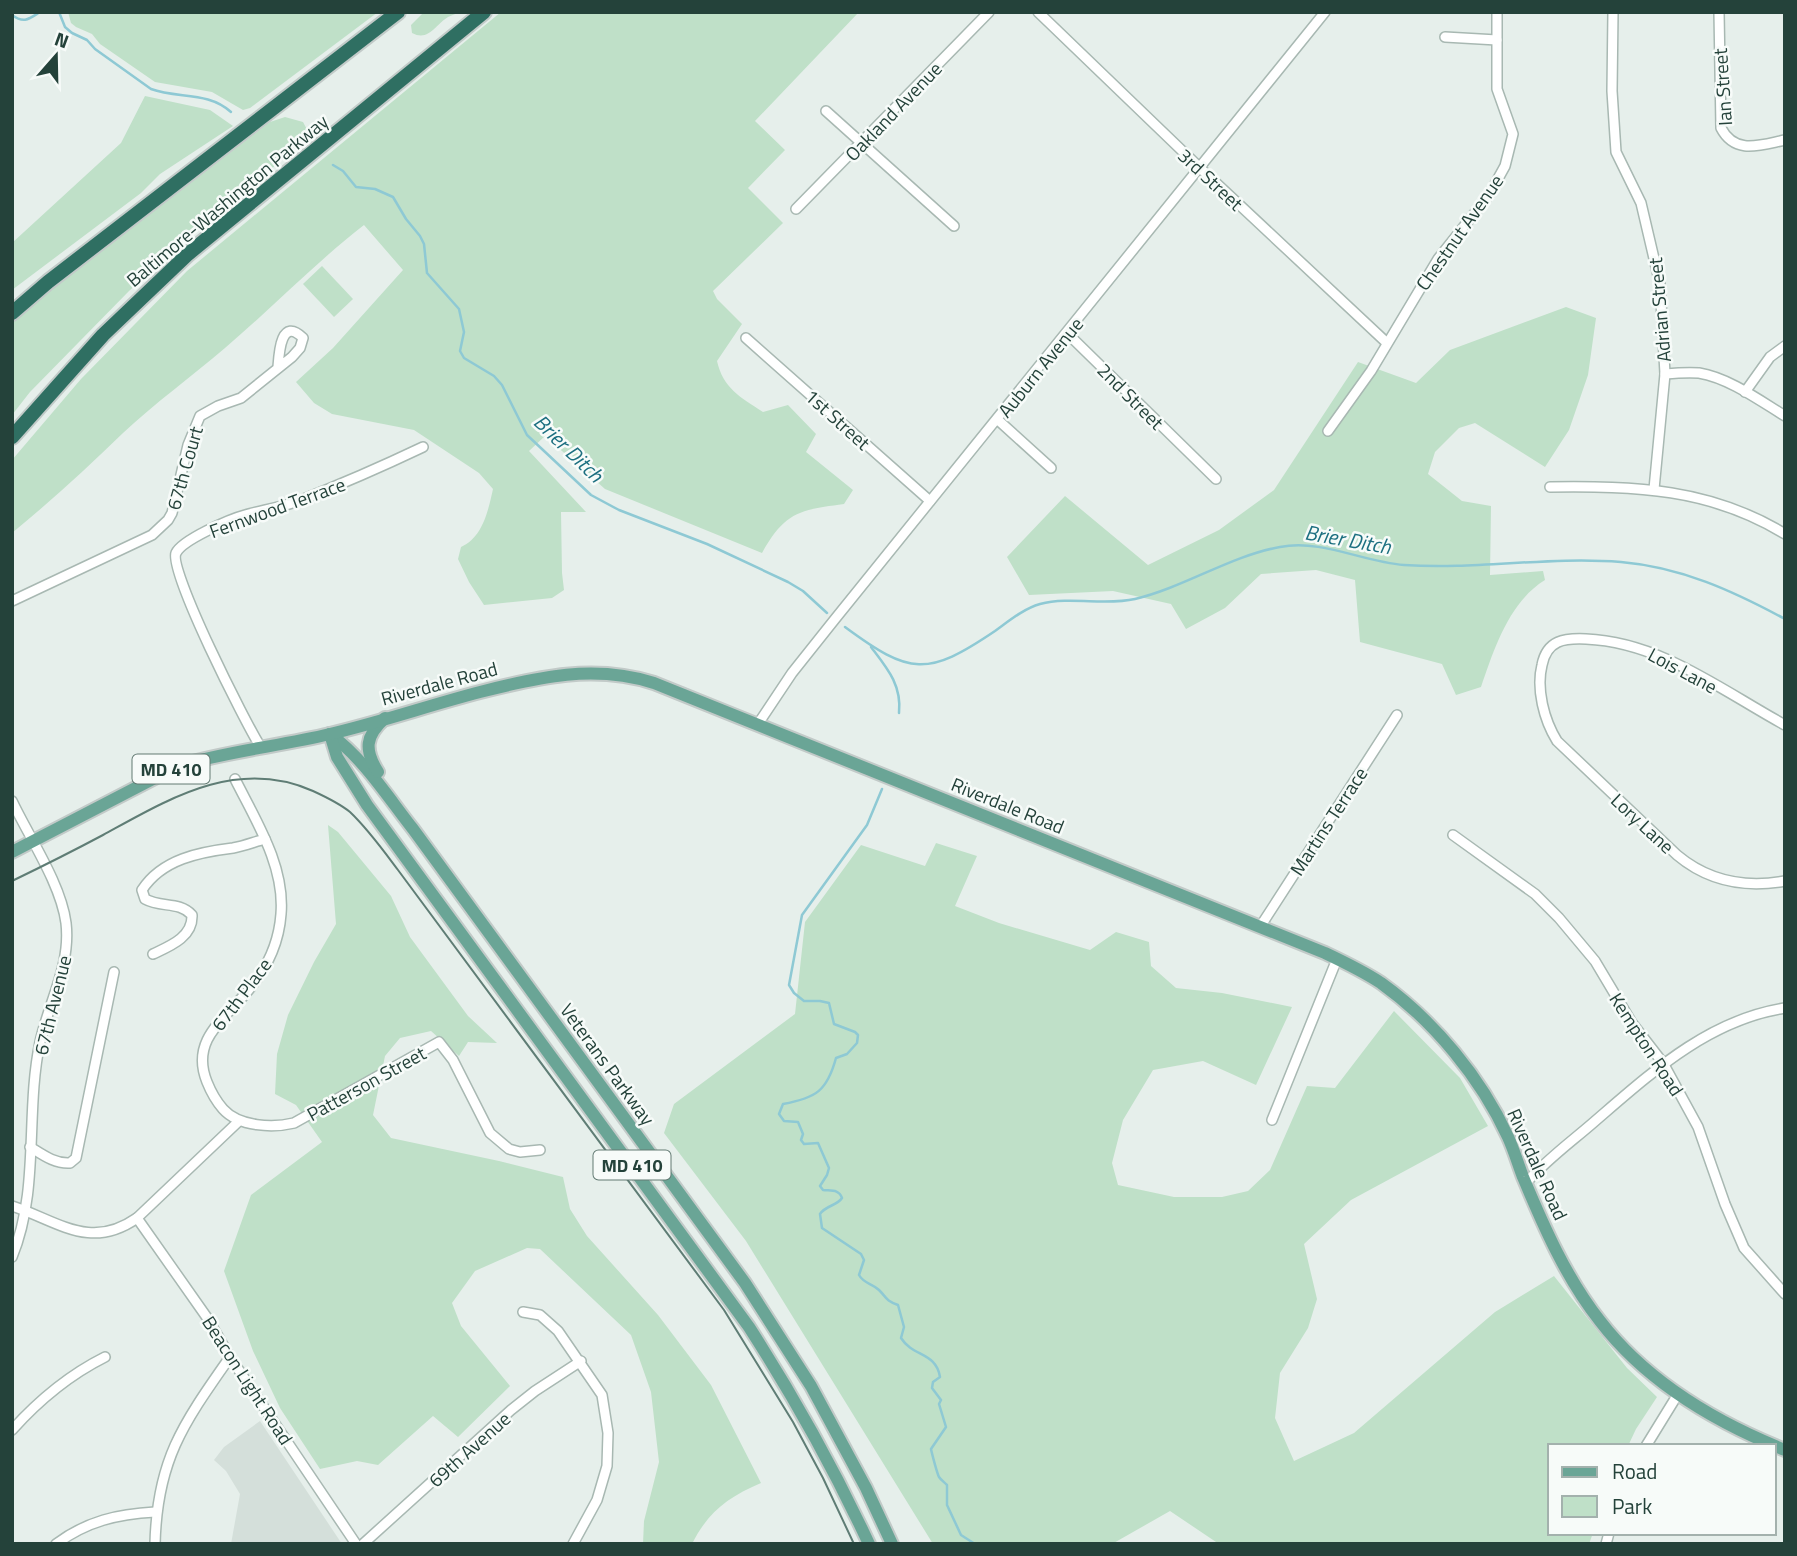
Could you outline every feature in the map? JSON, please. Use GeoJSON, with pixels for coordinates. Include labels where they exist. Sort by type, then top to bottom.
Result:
{"type":"FeatureCollection","features":[{"type":"Feature","properties":{"kind":"highway","name":"Baltimore-Washington Parkway"},"geometry":{"type":"LineString","coordinates":[[12,313],[112,232],[398,12]]}},
{"type":"Feature","properties":{"kind":"highway","name":"Baltimore-Washington Parkway"},"geometry":{"type":"LineString","coordinates":[[12,437],[103,335],[188,254],[484,12]]}},
{"type":"Feature","properties":{"kind":"main road","name":"Riverdale Road"},"geometry":{"type":"LineString","coordinates":[[12,852],[178,766],[207,757],[330,734],[541,677],[602,673],[627,676],[654,684],[1260,927],[1337,959],[1367,975],[1396,995],[1444,1041],[1471,1075],[1500,1122],[1555,1250],[1591,1309],[1612,1335],[1678,1394],[1733,1428],[1771,1444]]}},
{"type":"Feature","properties":{"kind":"main road"},"geometry":{"type":"LineString","coordinates":[[386,718],[373,732],[368,754],[413,829]]}},
{"type":"Feature","properties":{"kind":"main road","name":"Veterans Parkway"},"geometry":{"type":"LineString","coordinates":[[330,734],[337,757],[367,805],[737,1308],[793,1397],[869,1544]]}},
{"type":"Feature","properties":{"kind":"main road","name":"Veterans Parkway"},"geometry":{"type":"LineString","coordinates":[[330,734],[359,759],[413,829],[745,1283],[811,1386],[866,1488],[892,1544]]}},
{"type":"Feature","properties":{"kind":"street","name":"Oakland Avenue"},"geometry":{"type":"LineString","coordinates":[[796,209],[989,12]]}},
{"type":"Feature","properties":{"kind":"street","name":"3rd Street"},"geometry":{"type":"LineString","coordinates":[[1038,12],[1387,343]]}},
{"type":"Feature","properties":{"kind":"street","name":"Auburn Avenue"},"geometry":{"type":"LineString","coordinates":[[758,724],[792,673],[1325,12]]}},
{"type":"Feature","properties":{"kind":"street","name":"Chestnut Avenue"},"geometry":{"type":"LineString","coordinates":[[1328,431],[1371,371],[1438,259],[1489,195],[1509,154],[1512,128],[1497,89],[1497,12]]}},
{"type":"Feature","properties":{"kind":"street","name":"Adrian Street"},"geometry":{"type":"LineString","coordinates":[[1613,12],[1612,91],[1615,152],[1641,202],[1660,284],[1665,374],[1654,489]]}},
{"type":"Feature","properties":{"kind":"street","name":"Ian Street"},"geometry":{"type":"LineString","coordinates":[[1719,12],[1721,128],[1732,142],[1749,147],[1785,140]]}},
{"type":"Feature","properties":{"kind":"street"},"geometry":{"type":"LineString","coordinates":[[1445,37],[1497,40]]}},
{"type":"Feature","properties":{"kind":"street"},"geometry":{"type":"LineString","coordinates":[[826,111],[954,226]]}},
{"type":"Feature","properties":{"kind":"street","name":"2nd Street"},"geometry":{"type":"LineString","coordinates":[[1068,333],[1216,480]]}},
{"type":"Feature","properties":{"kind":"street","name":"1st Street"},"geometry":{"type":"LineString","coordinates":[[746,338],[930,501]]}},
{"type":"Feature","properties":{"kind":"street"},"geometry":{"type":"LineString","coordinates":[[1745,392],[1770,357],[1785,346]]}},
{"type":"Feature","properties":{"kind":"street","name":"67th Court"},"geometry":{"type":"LineString","coordinates":[[12,601],[152,535],[162,527],[172,513],[188,445],[200,416],[241,398],[278,367]]}},
{"type":"Feature","properties":{"kind":"street"},"geometry":{"type":"LineString","coordinates":[[1665,374],[1708,375],[1745,392],[1785,416]]}},
{"type":"Feature","properties":{"kind":"street"},"geometry":{"type":"LineString","coordinates":[[998,419],[1051,468]]}},
{"type":"Feature","properties":{"kind":"street","name":"Fernwood Terrace"},"geometry":{"type":"LineString","coordinates":[[260,746],[212,652],[179,578],[174,565],[176,553],[187,541],[241,516],[301,500],[423,447]]}},
{"type":"Feature","properties":{"kind":"street"},"geometry":{"type":"LineString","coordinates":[[1550,487],[1654,489],[1727,505],[1766,522],[1785,534]]}},
{"type":"Feature","properties":{"kind":"street","name":"Lois Lane"},"geometry":{"type":"LineString","coordinates":[[1542,702],[1541,665],[1554,642],[1571,638],[1613,640],[1676,663],[1785,725]]}},
{"type":"Feature","properties":{"kind":"street","name":"Lory Lane"},"geometry":{"type":"LineString","coordinates":[[1542,702],[1548,723],[1560,746],[1683,860],[1704,872],[1734,883],[1751,885],[1785,881]]}},
{"type":"Feature","properties":{"kind":"street","name":"Martins Terrace"},"geometry":{"type":"LineString","coordinates":[[1260,927],[1397,715]]}},
{"type":"Feature","properties":{"kind":"street","name":"67th Place"},"geometry":{"type":"LineString","coordinates":[[236,779],[265,839],[281,886],[278,935],[263,971],[213,1030],[202,1055],[204,1074],[215,1097],[225,1112],[239,1121]]}},
{"type":"Feature","properties":{"kind":"street"},"geometry":{"type":"LineString","coordinates":[[12,801],[31,841]]}},
{"type":"Feature","properties":{"kind":"street","name":"Kempton Road"},"geometry":{"type":"LineString","coordinates":[[1453,835],[1535,894],[1565,924],[1595,961],[1632,1023],[1662,1063],[1698,1127],[1725,1204],[1744,1248],[1785,1294]]}},
{"type":"Feature","properties":{"kind":"street"},"geometry":{"type":"LineString","coordinates":[[153,954],[185,935],[193,920],[192,915],[184,908],[172,904],[157,905],[145,899],[142,890],[148,880],[172,864],[198,852],[235,848],[265,839]]}},
{"type":"Feature","properties":{"kind":"street","name":"67th Avenue"},"geometry":{"type":"LineString","coordinates":[[12,1257],[27,1211],[38,1054],[63,968],[67,942],[62,903],[31,841]]}},
{"type":"Feature","properties":{"kind":"street"},"geometry":{"type":"LineString","coordinates":[[1272,1120],[1337,959]]}},
{"type":"Feature","properties":{"kind":"street"},"geometry":{"type":"LineString","coordinates":[[30,1147],[51,1160],[63,1163],[70,1163],[76,1157],[114,972]]}},
{"type":"Feature","properties":{"kind":"street"},"geometry":{"type":"LineString","coordinates":[[1526,1183],[1662,1063],[1732,1023],[1754,1014],[1785,1008]]}},
{"type":"Feature","properties":{"kind":"street","name":"Patterson Street"},"geometry":{"type":"LineString","coordinates":[[239,1121],[275,1125],[294,1123],[439,1042],[453,1060],[490,1133],[509,1149],[520,1152],[540,1150]]}},
{"type":"Feature","properties":{"kind":"street"},"geometry":{"type":"LineString","coordinates":[[12,1206],[67,1229],[85,1233],[109,1232],[137,1218],[239,1121]]}},
{"type":"Feature","properties":{"kind":"street","name":"Beacon Light Road"},"geometry":{"type":"LineString","coordinates":[[137,1218],[208,1319],[230,1357],[356,1544]]}},
{"type":"Feature","properties":{"kind":"street"},"geometry":{"type":"LineString","coordinates":[[523,1312],[540,1315],[558,1331],[602,1395],[608,1433],[607,1466],[597,1500],[573,1544]]}},
{"type":"Feature","properties":{"kind":"street"},"geometry":{"type":"LineString","coordinates":[[12,1430],[54,1389],[105,1357]]}},
{"type":"Feature","properties":{"kind":"street"},"geometry":{"type":"LineString","coordinates":[[155,1544],[155,1512],[163,1471],[198,1401],[230,1357]]}},
{"type":"Feature","properties":{"kind":"street","name":"69th Avenue"},"geometry":{"type":"LineString","coordinates":[[363,1544],[511,1410],[581,1361]]}},
{"type":"Feature","properties":{"kind":"street"},"geometry":{"type":"LineString","coordinates":[[1647,1444],[1678,1394]]}},
{"type":"Feature","properties":{"kind":"street"},"geometry":{"type":"LineString","coordinates":[[56,1544],[91,1523],[125,1514],[155,1512]]}},
{"type":"Feature","properties":{"kind":"shaded area"},"geometry":{"type":"Polygon","coordinates":[[[260,1421],[342,1544],[231,1544],[240,1494],[226,1471],[214,1460],[224,1447],[260,1421]]]}},
{"type":"Feature","properties":{"kind":"green space"},"geometry":{"type":"Polygon","coordinates":[[[68,12],[378,12],[250,108],[243,110],[212,92],[155,82],[100,44],[92,34],[71,23],[68,12]]]}},
{"type":"Feature","properties":{"kind":"green space"},"geometry":{"type":"Polygon","coordinates":[[[424,12],[460,12],[448,17],[428,34],[412,33],[411,25],[424,12]]]}},
{"type":"Feature","properties":{"kind":"green space"},"geometry":{"type":"Polygon","coordinates":[[[501,12],[859,12],[755,121],[785,150],[748,188],[783,223],[713,291],[717,299],[742,324],[717,361],[723,378],[740,396],[763,412],[788,405],[816,434],[806,452],[853,490],[844,504],[815,508],[795,515],[778,529],[762,553],[605,489],[545,436],[529,451],[586,512],[561,512],[564,590],[552,598],[484,605],[458,559],[461,547],[475,537],[483,522],[493,489],[479,473],[414,430],[332,414],[314,403],[296,382],[333,348],[403,270],[364,225],[225,348],[135,422],[12,533],[12,460],[81,379],[187,271],[501,12]]]}},
{"type":"Feature","properties":{"kind":"green space"},"geometry":{"type":"Polygon","coordinates":[[[145,96],[210,110],[233,126],[160,174],[141,193],[12,290],[12,243],[121,143],[145,96]]]}},
{"type":"Feature","properties":{"kind":"green space"},"geometry":{"type":"Polygon","coordinates":[[[285,117],[303,122],[311,137],[200,226],[129,291],[30,392],[12,415],[12,323],[270,122],[285,117]]]}},
{"type":"Feature","properties":{"kind":"green space"},"geometry":{"type":"Polygon","coordinates":[[[322,266],[353,299],[334,317],[303,284],[322,266]]]}},
{"type":"Feature","properties":{"kind":"green space"},"geometry":{"type":"Polygon","coordinates":[[[1566,307],[1596,318],[1588,375],[1569,430],[1545,467],[1475,423],[1459,428],[1435,452],[1428,474],[1462,501],[1491,506],[1490,575],[1543,571],[1545,580],[1532,589],[1504,628],[1481,687],[1456,695],[1442,664],[1360,642],[1355,580],[1316,570],[1261,574],[1225,608],[1186,629],[1171,604],[1113,591],[1029,595],[1007,557],[1065,496],[1148,565],[1219,530],[1274,490],[1358,362],[1416,383],[1450,350],[1566,307]]]}},
{"type":"Feature","properties":{"kind":"green space"},"geometry":{"type":"Polygon","coordinates":[[[328,825],[338,832],[391,896],[410,937],[468,1016],[497,1043],[468,1042],[459,1056],[431,1031],[400,1038],[385,1056],[373,1115],[391,1138],[563,1177],[570,1209],[587,1236],[658,1315],[711,1385],[761,1483],[729,1500],[712,1514],[692,1544],[643,1544],[644,1521],[659,1462],[651,1392],[631,1335],[540,1249],[527,1248],[475,1271],[452,1303],[461,1326],[510,1386],[458,1437],[433,1416],[378,1465],[357,1461],[320,1469],[280,1408],[253,1351],[224,1271],[251,1195],[322,1142],[296,1105],[275,1094],[277,1054],[288,1015],[336,924],[328,825]]]}},
{"type":"Feature","properties":{"kind":"green space"},"geometry":{"type":"Polygon","coordinates":[[[936,843],[977,856],[955,906],[999,923],[1090,950],[1116,932],[1149,942],[1151,966],[1176,988],[1222,993],[1292,1007],[1256,1085],[1203,1061],[1153,1070],[1123,1120],[1112,1163],[1118,1185],[1174,1197],[1222,1197],[1248,1191],[1270,1170],[1307,1086],[1335,1088],[1394,1011],[1460,1078],[1488,1126],[1351,1200],[1304,1244],[1317,1299],[1308,1328],[1280,1373],[1275,1418],[1294,1461],[1354,1433],[1495,1312],[1554,1276],[1627,1368],[1657,1397],[1629,1444],[1548,1444],[1548,1535],[1592,1535],[1589,1544],[1219,1544],[1170,1511],[1112,1544],[933,1544],[746,1241],[664,1133],[674,1104],[795,1014],[805,922],[861,845],[925,866],[936,843]]]}},
{"type":"Feature","properties":{"kind":"waterway","name":"Brier Ditch"},"geometry":{"type":"LineString","coordinates":[[12,15],[23,20],[40,12]]}},
{"type":"Feature","properties":{"kind":"waterway","name":"Brier Ditch"},"geometry":{"type":"LineString","coordinates":[[59,12],[65,27],[72,33],[87,40],[95,49],[151,89],[203,98],[222,105],[231,112]]}},
{"type":"Feature","properties":{"kind":"waterway","name":"Brier Ditch"},"geometry":{"type":"LineString","coordinates":[[333,165],[343,171],[356,187],[375,189],[393,197],[424,244],[427,273],[459,309],[464,332],[460,351],[464,358],[494,376],[502,385],[527,435],[591,495],[619,510],[707,544],[788,582],[803,591],[827,613]]}},
{"type":"Feature","properties":{"kind":"waterway","name":"Brier Ditch"},"geometry":{"type":"LineString","coordinates":[[845,627],[867,643],[903,661],[935,663],[972,646],[1022,612],[1040,604],[1135,599],[1154,594],[1243,557],[1296,545],[1327,548],[1404,565],[1458,566],[1567,561],[1643,565],[1706,582],[1785,619]]}},
{"type":"Feature","properties":{"kind":"waterway"},"geometry":{"type":"LineString","coordinates":[[871,647],[896,685],[899,713]]}},
{"type":"Feature","properties":{"kind":"waterway"},"geometry":{"type":"LineString","coordinates":[[882,789],[867,825],[802,915],[789,985],[804,1001],[829,1003],[834,1024],[855,1032],[858,1035],[857,1043],[847,1054],[836,1058],[829,1078],[819,1091],[804,1099],[783,1104],[779,1114],[784,1121],[798,1122],[804,1144],[818,1143],[829,1168],[820,1186],[823,1190],[841,1195],[842,1198],[837,1203],[820,1214],[822,1228],[861,1254],[864,1260],[859,1275],[861,1278],[898,1305],[904,1327],[901,1338],[938,1369],[940,1377],[933,1382],[932,1388],[941,1400],[939,1404],[946,1427],[931,1449],[939,1477],[947,1485],[947,1505],[961,1535],[975,1544]]}},
{"type":"Feature","properties":{"kind":"tram line"},"geometry":{"type":"LineString","coordinates":[[12,881],[178,796],[230,780],[257,778],[285,782],[318,793],[350,812],[387,855],[724,1310],[793,1422],[854,1544]]}}]}
